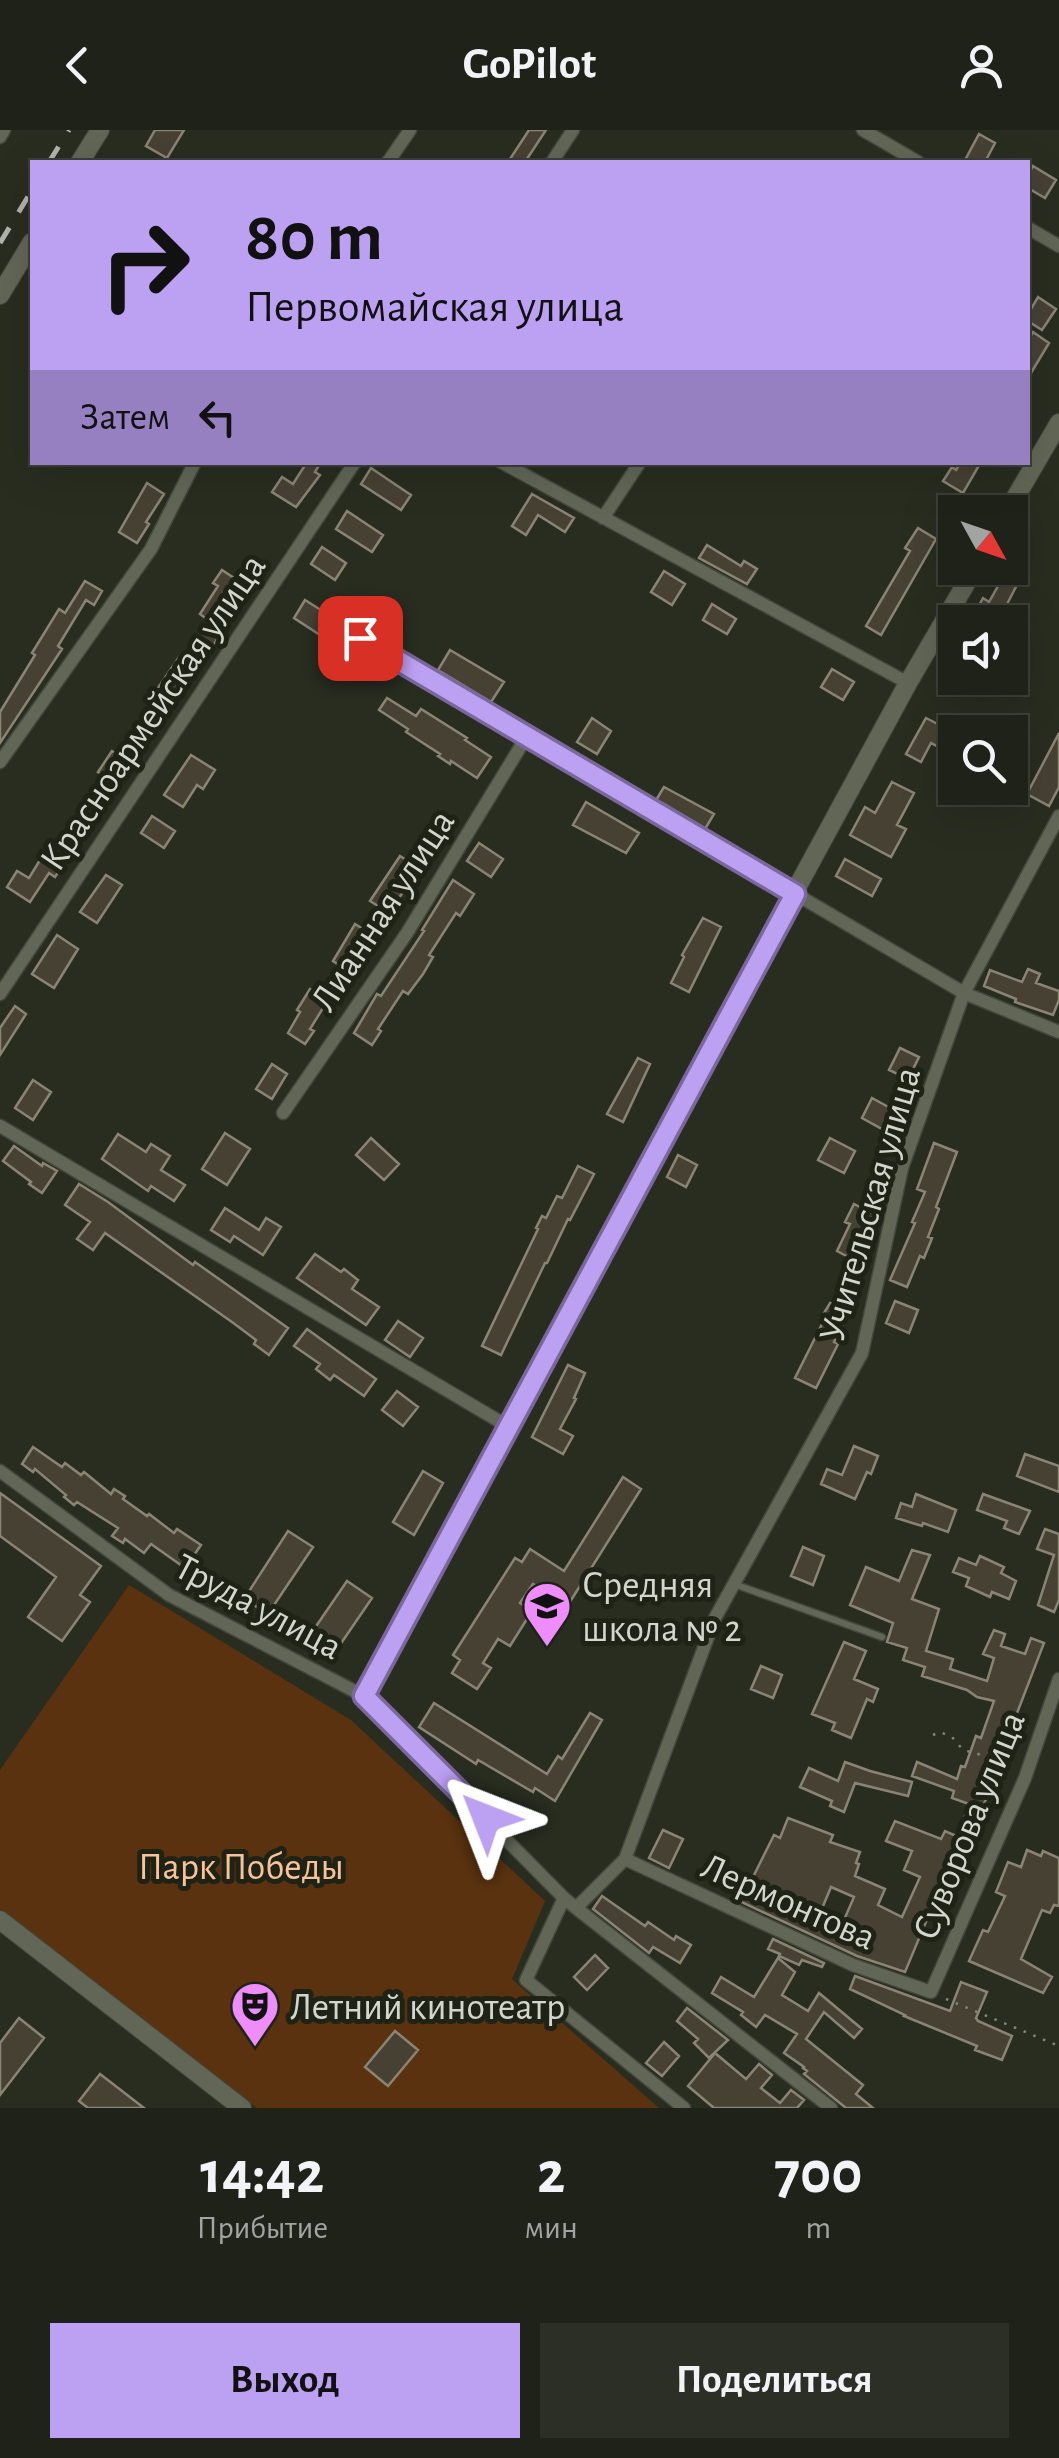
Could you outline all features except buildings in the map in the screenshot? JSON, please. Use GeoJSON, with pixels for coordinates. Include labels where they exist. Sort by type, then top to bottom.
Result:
{"type":"FeatureCollection","features":[{"type":"Feature","properties":{"kind":"street"},"geometry":{"type":"LineString","coordinates":[[0,137],[4,130]]}},
{"type":"Feature","properties":{"kind":"street"},"geometry":{"type":"LineString","coordinates":[[81,160],[100,130]]}},
{"type":"Feature","properties":{"kind":"street"},"geometry":{"type":"LineString","coordinates":[[389,160],[410,130]]}},
{"type":"Feature","properties":{"kind":"street"},"geometry":{"type":"LineString","coordinates":[[553,160],[573,130]]}},
{"type":"Feature","properties":{"kind":"street"},"geometry":{"type":"LineString","coordinates":[[863,130],[915,160]]}},
{"type":"Feature","properties":{"kind":"street"},"geometry":{"type":"LineString","coordinates":[[1030,229],[1059,246]]}},
{"type":"Feature","properties":{"kind":"street"},"geometry":{"type":"LineString","coordinates":[[0,296],[30,245]]}},
{"type":"Feature","properties":{"kind":"street"},"geometry":{"type":"LineString","coordinates":[[1017,495],[1059,423]]}},
{"type":"Feature","properties":{"kind":"street"},"geometry":{"type":"LineString","coordinates":[[0,762],[150,549],[193,465]]}},
{"type":"Feature","properties":{"kind":"street","name":"Красноармейская улица"},"geometry":{"type":"LineString","coordinates":[[0,994],[353,465]]}},
{"type":"Feature","properties":{"kind":"street"},"geometry":{"type":"LineString","coordinates":[[506,465],[908,683]]}},
{"type":"Feature","properties":{"kind":"street"},"geometry":{"type":"LineString","coordinates":[[603,518],[638,465]]}},
{"type":"Feature","properties":{"kind":"street"},"geometry":{"type":"LineString","coordinates":[[364,1696],[908,683],[965,585]]}},
{"type":"Feature","properties":{"kind":"street"},"geometry":{"type":"LineString","coordinates":[[360,638],[964,993],[1059,1032]]}},
{"type":"Feature","properties":{"kind":"street","name":"Лианная улица"},"geometry":{"type":"LineString","coordinates":[[283,1114],[408,933],[527,736]]}},
{"type":"Feature","properties":{"kind":"street","name":"Учительская улица"},"geometry":{"type":"LineString","coordinates":[[576,1908],[625,1860],[715,1618],[862,1353],[902,1168],[964,993],[1059,816]]}},
{"type":"Feature","properties":{"kind":"street"},"geometry":{"type":"LineString","coordinates":[[0,1126],[509,1426]]}},
{"type":"Feature","properties":{"kind":"street","name":"Труда улица"},"geometry":{"type":"LineString","coordinates":[[0,1471],[169,1595],[364,1696],[564,1898]]}},
{"type":"Feature","properties":{"kind":"street","name":"Суворова улица"},"geometry":{"type":"LineString","coordinates":[[931,1992],[1024,1778],[1059,1678]]}},
{"type":"Feature","properties":{"kind":"street","name":"Лермонтова"},"geometry":{"type":"LineString","coordinates":[[625,1860],[853,1965],[931,1992]]}},
{"type":"Feature","properties":{"kind":"street"},"geometry":{"type":"LineString","coordinates":[[684,2108],[526,1980],[564,1898],[830,2108]]}},
{"type":"Feature","properties":{"kind":"street"},"geometry":{"type":"LineString","coordinates":[[0,1920],[242,2108]]}},
{"type":"Feature","properties":{"kind":"lane"},"geometry":{"type":"LineString","coordinates":[[734,1584],[882,1637]]}},
{"type":"Feature","properties":{"kind":"path"},"geometry":{"type":"LineString","coordinates":[[933,1735],[940,1732],[952,1737],[963,1750],[982,1755]]}},
{"type":"Feature","properties":{"kind":"path"},"geometry":{"type":"LineString","coordinates":[[931,1992],[1059,2046]]}},
{"type":"Feature","properties":{"kind":"green space","name":"Парк Победы"},"geometry":{"type":"Polygon","coordinates":[[[129,1585],[351,1720],[545,1901],[512,1979],[659,2108],[257,2108],[0,1909],[0,1770],[129,1585]]]}},
{"type":"Feature","properties":{"kind":"railway"},"geometry":{"type":"LineString","coordinates":[[50,160],[69,130]]}},
{"type":"Feature","properties":{"kind":"railway"},"geometry":{"type":"LineString","coordinates":[[0,243],[30,193]]}},
{"type":"Feature","properties":{"kind":"place","name":"Средняя школа № 2"},"geometry":{"type":"Point","coordinates":[547,1648]}},
{"type":"Feature","properties":{"kind":"place","name":"Летний кинотеатр"},"geometry":{"type":"Point","coordinates":[255,2048]}},
{"type":"Feature","properties":{"kind":"route"},"geometry":{"type":"LineString","coordinates":[[360,638],[795,894],[364,1696],[486,1818]]}}]}
